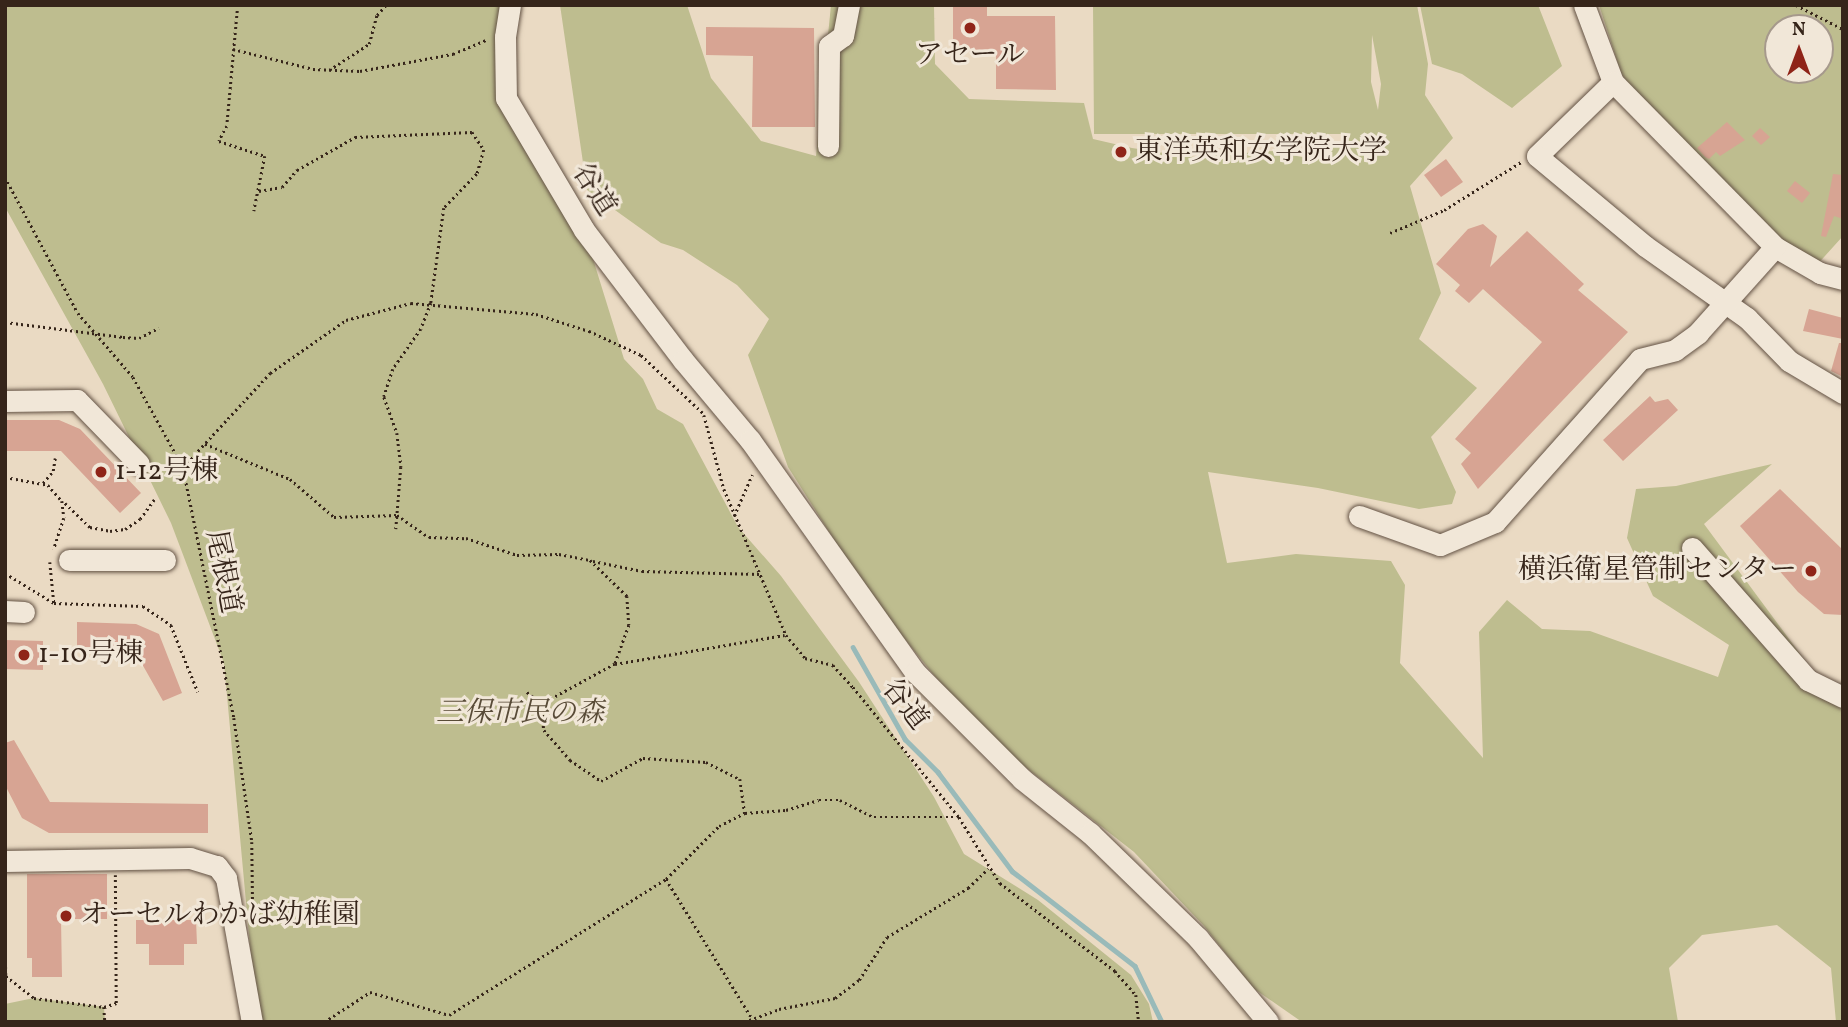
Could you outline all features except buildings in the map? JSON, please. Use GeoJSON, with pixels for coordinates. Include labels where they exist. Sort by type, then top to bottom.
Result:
{"type":"FeatureCollection","features":[{"type":"Feature","properties":{"kind":"street","name":"谷道"},"geometry":{"type":"LineString","coordinates":[[510,5],[505,37],[506,97],[523,132],[584,230],[700,381],[765,460],[915,673],[1022,779],[1090,833],[1198,938],[1268,1022]]}},
{"type":"Feature","properties":{"kind":"street"},"geometry":{"type":"LineString","coordinates":[[828,146],[829,46],[843,36],[849,5]]}},
{"type":"Feature","properties":{"kind":"street"},"geometry":{"type":"LineString","coordinates":[[1584,5],[1613,82],[1775,247],[1820,273],[1843,279]]}},
{"type":"Feature","properties":{"kind":"street"},"geometry":{"type":"LineString","coordinates":[[1613,82],[1537,156],[1645,246],[1747,317],[1789,361],[1843,393]]}},
{"type":"Feature","properties":{"kind":"street"},"geometry":{"type":"LineString","coordinates":[[1359,516],[1440,545],[1495,522],[1640,359],[1675,350],[1699,333],[1724,301],[1775,247]]}},
{"type":"Feature","properties":{"kind":"street"},"geometry":{"type":"LineString","coordinates":[[5,401],[76,400],[139,464]]}},
{"type":"Feature","properties":{"kind":"street"},"geometry":{"type":"LineString","coordinates":[[1692,548],[1808,680],[1843,697]]}},
{"type":"Feature","properties":{"kind":"street"},"geometry":{"type":"LineString","coordinates":[[69,560],[165,560]]}},
{"type":"Feature","properties":{"kind":"street"},"geometry":{"type":"LineString","coordinates":[[5,860],[190,858],[217,866],[226,878],[252,1022]]}},
{"type":"Feature","properties":{"kind":"path"},"geometry":{"type":"LineString","coordinates":[[237,5],[228,126],[219,141],[265,156],[254,211]]}},
{"type":"Feature","properties":{"kind":"path"},"geometry":{"type":"LineString","coordinates":[[329,70],[369,44],[377,15],[386,5]]}},
{"type":"Feature","properties":{"kind":"path"},"geometry":{"type":"LineString","coordinates":[[1796,5],[1843,29]]}},
{"type":"Feature","properties":{"kind":"path"},"geometry":{"type":"LineString","coordinates":[[233,49],[329,70],[360,71],[408,62],[505,37]]}},
{"type":"Feature","properties":{"kind":"path"},"geometry":{"type":"LineString","coordinates":[[259,191],[282,187],[297,170],[355,136],[472,132],[484,150],[477,174],[444,208],[431,303],[421,330],[393,369],[384,397],[397,433],[401,467],[396,529]]}},
{"type":"Feature","properties":{"kind":"path"},"geometry":{"type":"LineString","coordinates":[[1390,233],[1444,210],[1511,165],[1537,156]]}},
{"type":"Feature","properties":{"kind":"path","name":"尾根道"},"geometry":{"type":"LineString","coordinates":[[5,177],[95,335],[134,377],[183,467],[234,718],[252,842],[253,922]]}},
{"type":"Feature","properties":{"kind":"path"},"geometry":{"type":"LineString","coordinates":[[183,467],[270,373],[346,320],[411,303],[536,314],[589,331],[641,355],[704,414]]}},
{"type":"Feature","properties":{"kind":"path"},"geometry":{"type":"LineString","coordinates":[[5,322],[95,335],[139,338],[159,328]]}},
{"type":"Feature","properties":{"kind":"path","name":"谷道"},"geometry":{"type":"LineString","coordinates":[[700,381],[704,414],[734,516],[786,635],[805,658],[833,665],[959,817],[988,869],[1024,905],[1068,933],[1115,971],[1136,995],[1139,1022]]}},
{"type":"Feature","properties":{"kind":"path"},"geometry":{"type":"LineString","coordinates":[[205,444],[290,479],[334,517],[397,514],[429,537],[466,538],[517,555],[559,554],[642,571],[760,574]]}},
{"type":"Feature","properties":{"kind":"path"},"geometry":{"type":"LineString","coordinates":[[43,483],[53,471],[55,458]]}},
{"type":"Feature","properties":{"kind":"path"},"geometry":{"type":"LineString","coordinates":[[734,516],[746,483],[765,460]]}},
{"type":"Feature","properties":{"kind":"path"},"geometry":{"type":"LineString","coordinates":[[5,477],[43,483],[90,527],[110,531],[125,529],[140,519],[154,500]]}},
{"type":"Feature","properties":{"kind":"path"},"geometry":{"type":"LineString","coordinates":[[54,603],[50,565],[64,518],[62,501]]}},
{"type":"Feature","properties":{"kind":"path"},"geometry":{"type":"LineString","coordinates":[[590,561],[627,596],[629,625],[615,664]]}},
{"type":"Feature","properties":{"kind":"path"},"geometry":{"type":"LineString","coordinates":[[5,573],[54,603],[143,606],[172,625],[198,692]]}},
{"type":"Feature","properties":{"kind":"path"},"geometry":{"type":"LineString","coordinates":[[542,704],[615,664],[786,635]]}},
{"type":"Feature","properties":{"kind":"path"},"geometry":{"type":"LineString","coordinates":[[527,692],[542,704],[544,730],[570,760],[601,781],[643,758],[706,762],[740,779],[744,813]]}},
{"type":"Feature","properties":{"kind":"path"},"geometry":{"type":"LineString","coordinates":[[324,1022],[370,992],[449,1015],[666,879],[719,826],[744,813],[786,810],[819,800],[840,800],[874,817],[959,817]]}},
{"type":"Feature","properties":{"kind":"path"},"geometry":{"type":"LineString","coordinates":[[5,934],[6,976],[34,998],[104,1007],[116,1003],[115,858]]}},
{"type":"Feature","properties":{"kind":"path"},"geometry":{"type":"LineString","coordinates":[[744,1022],[835,999],[859,980],[887,937],[968,888],[988,869]]}},
{"type":"Feature","properties":{"kind":"path"},"geometry":{"type":"LineString","coordinates":[[666,879],[752,1018]]}},
{"type":"Feature","properties":{"kind":"path"},"geometry":{"type":"LineString","coordinates":[[104,1007],[105,1022]]}},
{"type":"Feature","properties":{"kind":"green space","name":"三保市民の森"},"geometry":{"type":"Polygon","coordinates":[[[5,5],[513,5],[513,102],[575,201],[624,359],[643,379],[657,409],[683,424],[738,527],[781,576],[859,682],[934,797],[964,854],[1038,900],[1131,975],[1149,1004],[1153,1022],[257,1022],[224,663],[171,523],[103,384],[5,207],[5,5]]]}},
{"type":"Feature","properties":{"kind":"green space"},"geometry":{"type":"Polygon","coordinates":[[[560,5],[687,5],[711,78],[761,141],[816,156],[831,5],[934,5],[935,64],[969,99],[1084,103],[1093,139],[1132,148],[1190,157],[1273,151],[1316,160],[1350,134],[1094,134],[1093,5],[1417,5],[1428,64],[1425,95],[1453,138],[1410,186],[1441,293],[1419,339],[1477,388],[1431,437],[1456,492],[1452,504],[1419,509],[1318,488],[1208,472],[1227,563],[1296,554],[1391,561],[1405,585],[1400,663],[1483,758],[1479,632],[1507,600],[1542,629],[1590,631],[1718,677],[1729,645],[1653,596],[1627,538],[1636,489],[1676,486],[1772,464],[1704,524],[1826,689],[1843,690],[1843,1022],[1836,1022],[1831,968],[1777,925],[1702,935],[1669,968],[1678,1022],[1302,1022],[1253,988],[1204,926],[1134,852],[1015,759],[959,706],[869,595],[788,467],[748,355],[769,319],[737,285],[683,250],[661,243],[587,190],[560,5]],[[1372,35],[1371,82],[1378,110],[1381,84],[1372,35]]]}},
{"type":"Feature","properties":{"kind":"green space"},"geometry":{"type":"Polygon","coordinates":[[[1420,5],[1538,5],[1562,66],[1512,108],[1462,74],[1432,64],[1420,5]]]}},
{"type":"Feature","properties":{"kind":"green space"},"geometry":{"type":"Polygon","coordinates":[[[1599,5],[1843,5],[1843,236],[1806,277],[1690,177],[1621,73],[1599,5]]]}},
{"type":"Feature","properties":{"kind":"green space"},"geometry":{"type":"Polygon","coordinates":[[[34,998],[104,1007],[105,1022],[5,1022],[5,1004],[34,998]]]}},
{"type":"Feature","properties":{"kind":"waterway"},"geometry":{"type":"LineString","coordinates":[[853,647],[905,739],[938,772],[1012,871],[1135,966],[1162,1022]]}},
{"type":"Feature","properties":{"kind":"place","name":"アセール"},"geometry":{"type":"Point","coordinates":[970,28]}},
{"type":"Feature","properties":{"kind":"place","name":"東洋英和女学院大学"},"geometry":{"type":"Point","coordinates":[1121,152]}},
{"type":"Feature","properties":{"kind":"place","name":"1-12号棟"},"geometry":{"type":"Point","coordinates":[101,472]}},
{"type":"Feature","properties":{"kind":"place","name":"横浜衛星管制センター"},"geometry":{"type":"Point","coordinates":[1811,571]}},
{"type":"Feature","properties":{"kind":"place","name":"1-10号棟"},"geometry":{"type":"Point","coordinates":[24,655]}},
{"type":"Feature","properties":{"kind":"place","name":"オーセルわかば幼稚園"},"geometry":{"type":"Point","coordinates":[66,916]}}]}
